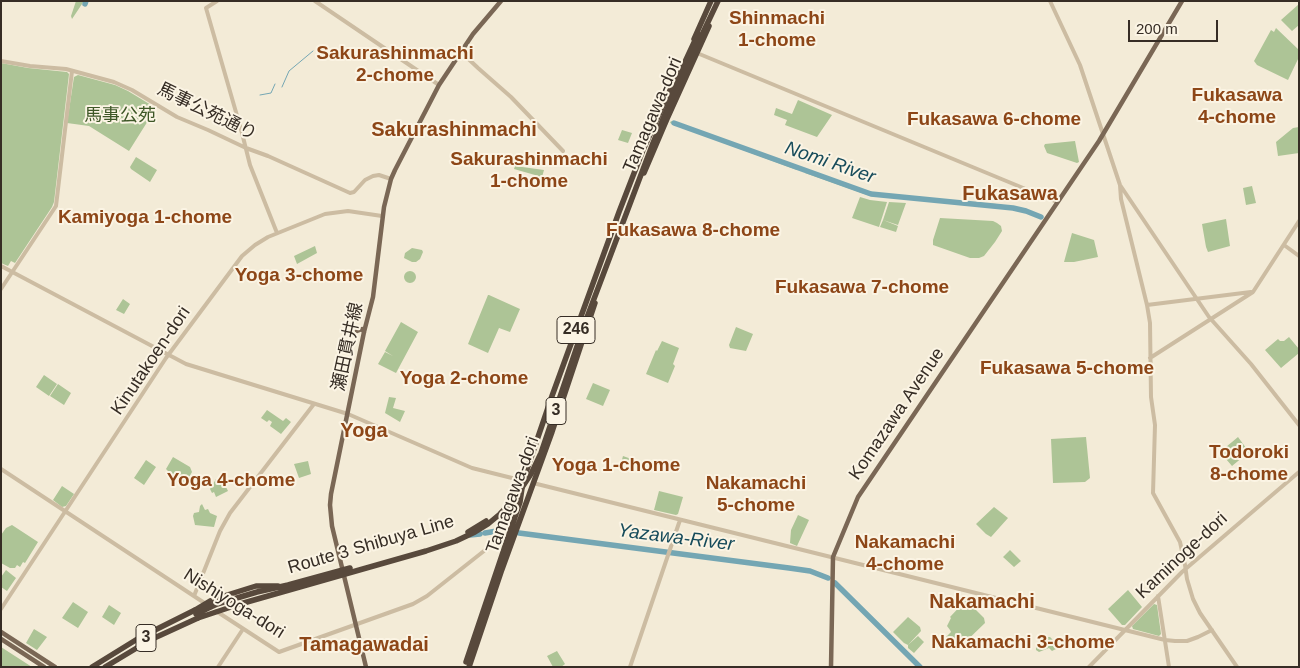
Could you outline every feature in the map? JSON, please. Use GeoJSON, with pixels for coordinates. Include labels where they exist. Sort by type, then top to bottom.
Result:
{"type":"FeatureCollection","features":[{"type":"Feature","properties":{"kind":"highway","name":"Tamagawa-dori"},"geometry":{"type":"LineString","coordinates":[[467,665],[520,502],[523,481],[587,298],[643,150],[713,1]]}},
{"type":"Feature","properties":{"kind":"highway","name":"Route 3 Shibuya Line"},"geometry":{"type":"LineString","coordinates":[[98,667],[148,637],[222,602],[425,547],[462,535],[490,518],[502,507],[517,490],[531,467],[582,319],[649,142],[713,1]]}},
{"type":"Feature","properties":{"kind":"highway","name":"Tamagawa-dori"},"geometry":{"type":"LineString","coordinates":[[467,665],[552,432],[614,252],[658,140],[719,1]]}},
{"type":"Feature","properties":{"kind":"highway","name":"Route 3 Shibuya Line"},"geometry":{"type":"LineString","coordinates":[[105,667],[138,646],[212,612],[456,541],[488,524],[516,498],[528,480],[537,461],[589,311],[653,143],[719,1]]}},
{"type":"Feature","properties":{"kind":"highway"},"geometry":{"type":"LineString","coordinates":[[92,667],[148,633],[210,601],[256,586],[288,585]]}},
{"type":"Feature","properties":{"kind":"highway"},"geometry":{"type":"LineString","coordinates":[[196,614],[224,596]]}},
{"type":"Feature","properties":{"kind":"highway"},"geometry":{"type":"LineString","coordinates":[[111,666],[173,632],[240,604]]}},
{"type":"Feature","properties":{"kind":"main road","name":"瀬田貫井線"},"geometry":{"type":"LineString","coordinates":[[366,667],[330,511],[331,494],[364,332],[373,297],[382,216],[391,179],[439,85],[460,51],[501,1]]}},
{"type":"Feature","properties":{"kind":"main road"},"geometry":{"type":"LineString","coordinates":[[1103,134],[1182,1]]}},
{"type":"Feature","properties":{"kind":"main road","name":"Komazawa Avenue"},"geometry":{"type":"LineString","coordinates":[[831,667],[833,557],[862,490],[1103,134]]}},
{"type":"Feature","properties":{"kind":"main road"},"geometry":{"type":"LineString","coordinates":[[357,331],[362,330],[364,332]]}},
{"type":"Feature","properties":{"kind":"main road"},"geometry":{"type":"LineString","coordinates":[[1,632],[55,666]]}},
{"type":"Feature","properties":{"kind":"main road"},"geometry":{"type":"LineString","coordinates":[[1,639],[44,667]]}},
{"type":"Feature","properties":{"kind":"street"},"geometry":{"type":"LineString","coordinates":[[216,1],[206,8],[250,165],[277,233]]}},
{"type":"Feature","properties":{"kind":"street"},"geometry":{"type":"LineString","coordinates":[[315,1],[439,85]]}},
{"type":"Feature","properties":{"kind":"street"},"geometry":{"type":"LineString","coordinates":[[1050,1],[1080,65],[1120,186],[1121,199],[1147,305],[1150,323],[1151,397],[1155,425],[1153,493],[1180,542],[1193,599],[1237,667]]}},
{"type":"Feature","properties":{"kind":"street"},"geometry":{"type":"LineString","coordinates":[[460,51],[511,97],[563,151]]}},
{"type":"Feature","properties":{"kind":"street"},"geometry":{"type":"LineString","coordinates":[[697,53],[1058,202]]}},
{"type":"Feature","properties":{"kind":"street","name":"馬事公苑通り"},"geometry":{"type":"LineString","coordinates":[[1,61],[72,71],[108,80],[132,90],[173,114],[350,193],[353,193],[365,180],[373,176],[379,175],[391,179]]}},
{"type":"Feature","properties":{"kind":"street"},"geometry":{"type":"LineString","coordinates":[[1,289],[56,206],[72,71]]}},
{"type":"Feature","properties":{"kind":"street"},"geometry":{"type":"LineString","coordinates":[[1120,186],[1211,319],[1251,364],[1299,425]]}},
{"type":"Feature","properties":{"kind":"street","name":"Kinutakoen-dori"},"geometry":{"type":"LineString","coordinates":[[1,609],[168,355],[240,259],[258,243],[277,233],[320,216],[331,213],[354,212],[382,216]]}},
{"type":"Feature","properties":{"kind":"street"},"geometry":{"type":"LineString","coordinates":[[1150,358],[1254,292],[1299,221]]}},
{"type":"Feature","properties":{"kind":"street"},"geometry":{"type":"LineString","coordinates":[[1284,245],[1299,256]]}},
{"type":"Feature","properties":{"kind":"street"},"geometry":{"type":"LineString","coordinates":[[1,266],[186,364],[348,414],[472,468],[1165,640],[1187,640],[1212,630]]}},
{"type":"Feature","properties":{"kind":"street"},"geometry":{"type":"LineString","coordinates":[[1147,305],[1254,292]]}},
{"type":"Feature","properties":{"kind":"street"},"geometry":{"type":"LineString","coordinates":[[194,596],[220,530],[230,513],[314,404]]}},
{"type":"Feature","properties":{"kind":"street","name":"Nishiyoga-dori"},"geometry":{"type":"LineString","coordinates":[[1,469],[279,652],[419,601],[489,547]]}},
{"type":"Feature","properties":{"kind":"street","name":"Kaminoge-dori"},"geometry":{"type":"LineString","coordinates":[[1089,667],[1185,569],[1299,472]]}},
{"type":"Feature","properties":{"kind":"street"},"geometry":{"type":"LineString","coordinates":[[630,667],[680,520]]}},
{"type":"Feature","properties":{"kind":"street"},"geometry":{"type":"LineString","coordinates":[[1158,596],[1169,667]]}},
{"type":"Feature","properties":{"kind":"street"},"geometry":{"type":"LineString","coordinates":[[218,667],[243,629]]}},
{"type":"Feature","properties":{"kind":"green space"},"geometry":{"type":"Polygon","coordinates":[[[76,1],[84,1],[72,19],[71,16],[76,1]]]}},
{"type":"Feature","properties":{"kind":"green space"},"geometry":{"type":"Polygon","coordinates":[[[1299,4],[1299,25],[1292,31],[1281,20],[1299,4]]]}},
{"type":"Feature","properties":{"kind":"green space"},"geometry":{"type":"Polygon","coordinates":[[[1276,28],[1299,50],[1299,57],[1288,80],[1257,65],[1254,61],[1271,30],[1274,32],[1276,28]]]}},
{"type":"Feature","properties":{"kind":"green space"},"geometry":{"type":"Polygon","coordinates":[[[1,63],[67,72],[69,74],[54,202],[15,263],[11,261],[8,266],[1,263],[1,63]]]}},
{"type":"Feature","properties":{"kind":"green space","name":"馬事公苑"},"geometry":{"type":"Polygon","coordinates":[[[78,75],[115,85],[156,108],[129,151],[89,126],[67,123],[74,77],[78,75]]]}},
{"type":"Feature","properties":{"kind":"green space"},"geometry":{"type":"Polygon","coordinates":[[[798,100],[832,115],[817,137],[785,125],[787,120],[774,115],[776,108],[792,114],[798,100]]]}},
{"type":"Feature","properties":{"kind":"green space"},"geometry":{"type":"Polygon","coordinates":[[[671,121],[798,168],[797,170],[794,169],[670,123],[671,121]]]}},
{"type":"Feature","properties":{"kind":"green space"},"geometry":{"type":"Polygon","coordinates":[[[1299,127],[1299,153],[1278,156],[1276,142],[1293,128],[1299,127]]]}},
{"type":"Feature","properties":{"kind":"green space"},"geometry":{"type":"Polygon","coordinates":[[[622,130],[632,133],[628,143],[618,140],[622,130]]]}},
{"type":"Feature","properties":{"kind":"green space"},"geometry":{"type":"Polygon","coordinates":[[[1075,141],[1079,162],[1077,163],[1047,153],[1044,146],[1045,144],[1075,141]]]}},
{"type":"Feature","properties":{"kind":"green space"},"geometry":{"type":"Polygon","coordinates":[[[136,157],[157,170],[150,182],[131,169],[130,167],[136,157]]]}},
{"type":"Feature","properties":{"kind":"green space"},"geometry":{"type":"Polygon","coordinates":[[[515,166],[544,170],[542,177],[514,169],[515,166]]]}},
{"type":"Feature","properties":{"kind":"green space"},"geometry":{"type":"Polygon","coordinates":[[[806,170],[871,194],[997,204],[1022,208],[1040,215],[1039,217],[1008,208],[870,196],[805,173],[806,170]]]}},
{"type":"Feature","properties":{"kind":"green space"},"geometry":{"type":"Polygon","coordinates":[[[1252,186],[1256,203],[1246,205],[1243,188],[1252,186]]]}},
{"type":"Feature","properties":{"kind":"green space"},"geometry":{"type":"Polygon","coordinates":[[[860,197],[887,202],[879,227],[852,218],[860,197]]]}},
{"type":"Feature","properties":{"kind":"green space"},"geometry":{"type":"Polygon","coordinates":[[[889,202],[906,203],[898,225],[883,220],[889,202]]]}},
{"type":"Feature","properties":{"kind":"green space"},"geometry":{"type":"Polygon","coordinates":[[[940,218],[993,221],[1001,226],[1002,231],[984,256],[970,258],[933,245],[940,218]]]}},
{"type":"Feature","properties":{"kind":"green space"},"geometry":{"type":"Polygon","coordinates":[[[1226,219],[1230,246],[1208,252],[1202,224],[1226,219]]]}},
{"type":"Feature","properties":{"kind":"green space"},"geometry":{"type":"Polygon","coordinates":[[[883,220],[898,226],[896,232],[880,227],[883,220]]]}},
{"type":"Feature","properties":{"kind":"green space"},"geometry":{"type":"Polygon","coordinates":[[[1072,233],[1094,240],[1098,257],[1064,262],[1072,233]]]}},
{"type":"Feature","properties":{"kind":"green space"},"geometry":{"type":"Polygon","coordinates":[[[315,246],[317,253],[297,264],[294,256],[315,246]]]}},
{"type":"Feature","properties":{"kind":"green space"},"geometry":{"type":"Polygon","coordinates":[[[412,248],[422,250],[423,252],[420,259],[416,262],[404,258],[405,253],[412,248]]]}},
{"type":"Feature","properties":{"kind":"green space"},"geometry":{"type":"Polygon","coordinates":[[[412,271],[415,272],[415,282],[408,283],[405,282],[404,275],[405,272],[412,271]]]}},
{"type":"Feature","properties":{"kind":"green space"},"geometry":{"type":"Polygon","coordinates":[[[488,295],[520,309],[510,332],[499,328],[488,353],[468,344],[488,295]]]}},
{"type":"Feature","properties":{"kind":"green space"},"geometry":{"type":"Polygon","coordinates":[[[123,299],[130,304],[124,314],[116,310],[123,299]]]}},
{"type":"Feature","properties":{"kind":"green space"},"geometry":{"type":"Polygon","coordinates":[[[401,322],[418,332],[396,373],[378,364],[385,352],[393,356],[385,351],[401,322]]]}},
{"type":"Feature","properties":{"kind":"green space"},"geometry":{"type":"Polygon","coordinates":[[[736,327],[753,334],[746,351],[730,348],[729,345],[736,327]]]}},
{"type":"Feature","properties":{"kind":"green space"},"geometry":{"type":"Polygon","coordinates":[[[1289,337],[1299,349],[1299,353],[1281,368],[1265,350],[1278,339],[1284,341],[1289,337]]]}},
{"type":"Feature","properties":{"kind":"green space"},"geometry":{"type":"Polygon","coordinates":[[[662,341],[679,348],[673,364],[675,366],[668,383],[646,374],[662,341]]]}},
{"type":"Feature","properties":{"kind":"green space"},"geometry":{"type":"Polygon","coordinates":[[[44,375],[57,384],[49,396],[36,387],[44,375]]]}},
{"type":"Feature","properties":{"kind":"green space"},"geometry":{"type":"Polygon","coordinates":[[[593,383],[610,390],[603,406],[586,399],[593,383]]]}},
{"type":"Feature","properties":{"kind":"green space"},"geometry":{"type":"Polygon","coordinates":[[[58,384],[71,393],[64,405],[50,396],[58,384]]]}},
{"type":"Feature","properties":{"kind":"green space"},"geometry":{"type":"Polygon","coordinates":[[[389,397],[396,398],[393,408],[405,411],[400,422],[385,413],[389,397]]]}},
{"type":"Feature","properties":{"kind":"green space"},"geometry":{"type":"Polygon","coordinates":[[[267,410],[283,421],[286,418],[291,422],[281,434],[270,426],[272,422],[269,420],[267,422],[261,418],[267,410]]]}},
{"type":"Feature","properties":{"kind":"green space"},"geometry":{"type":"Polygon","coordinates":[[[1086,437],[1090,478],[1085,482],[1053,483],[1051,439],[1086,437]]]}},
{"type":"Feature","properties":{"kind":"green space"},"geometry":{"type":"Polygon","coordinates":[[[1238,437],[1249,452],[1232,466],[1220,452],[1238,437]]]}},
{"type":"Feature","properties":{"kind":"green space"},"geometry":{"type":"Polygon","coordinates":[[[623,456],[637,461],[635,468],[621,463],[623,456]]]}},
{"type":"Feature","properties":{"kind":"green space"},"geometry":{"type":"Polygon","coordinates":[[[173,457],[190,467],[192,472],[185,484],[168,474],[169,472],[166,469],[173,457]]]}},
{"type":"Feature","properties":{"kind":"green space"},"geometry":{"type":"Polygon","coordinates":[[[146,460],[156,467],[144,485],[134,478],[146,460]]]}},
{"type":"Feature","properties":{"kind":"green space"},"geometry":{"type":"Polygon","coordinates":[[[308,461],[311,474],[299,478],[294,464],[308,461]]]}},
{"type":"Feature","properties":{"kind":"green space"},"geometry":{"type":"Polygon","coordinates":[[[216,479],[224,483],[228,491],[216,497],[210,489],[216,479]]]}},
{"type":"Feature","properties":{"kind":"green space"},"geometry":{"type":"Polygon","coordinates":[[[62,486],[74,494],[66,506],[62,507],[53,500],[62,486]]]}},
{"type":"Feature","properties":{"kind":"green space"},"geometry":{"type":"Polygon","coordinates":[[[659,491],[683,497],[678,514],[654,510],[659,491]]]}},
{"type":"Feature","properties":{"kind":"green space"},"geometry":{"type":"Polygon","coordinates":[[[202,504],[205,510],[208,509],[210,513],[217,516],[214,527],[195,525],[194,513],[199,512],[202,504]]]}},
{"type":"Feature","properties":{"kind":"green space"},"geometry":{"type":"Polygon","coordinates":[[[994,507],[1008,518],[991,537],[976,524],[994,507]]]}},
{"type":"Feature","properties":{"kind":"green space"},"geometry":{"type":"Polygon","coordinates":[[[798,515],[809,520],[797,546],[790,543],[791,530],[798,515]]]}},
{"type":"Feature","properties":{"kind":"green space"},"geometry":{"type":"Polygon","coordinates":[[[12,525],[38,542],[25,563],[23,562],[20,567],[17,565],[15,568],[10,568],[1,563],[1,535],[6,528],[12,525]]]}},
{"type":"Feature","properties":{"kind":"green space"},"geometry":{"type":"Polygon","coordinates":[[[1010,550],[1021,561],[1014,567],[1003,557],[1010,550]]]}},
{"type":"Feature","properties":{"kind":"green space"},"geometry":{"type":"Polygon","coordinates":[[[6,570],[16,578],[7,591],[1,587],[1,577],[6,570]]]}},
{"type":"Feature","properties":{"kind":"green space"},"geometry":{"type":"Polygon","coordinates":[[[1128,590],[1142,607],[1125,625],[1122,625],[1108,609],[1128,590]]]}},
{"type":"Feature","properties":{"kind":"green space"},"geometry":{"type":"Polygon","coordinates":[[[966,600],[984,618],[985,623],[958,649],[946,637],[951,632],[947,626],[950,617],[966,600]]]}},
{"type":"Feature","properties":{"kind":"green space"},"geometry":{"type":"Polygon","coordinates":[[[73,602],[88,612],[78,628],[62,618],[73,602]]]}},
{"type":"Feature","properties":{"kind":"green space"},"geometry":{"type":"Polygon","coordinates":[[[1154,604],[1157,605],[1161,634],[1159,636],[1133,629],[1132,626],[1154,604]]]}},
{"type":"Feature","properties":{"kind":"green space"},"geometry":{"type":"Polygon","coordinates":[[[109,605],[121,613],[114,625],[102,617],[109,605]]]}},
{"type":"Feature","properties":{"kind":"green space"},"geometry":{"type":"Polygon","coordinates":[[[908,617],[920,627],[921,631],[908,645],[893,632],[908,617]]]}},
{"type":"Feature","properties":{"kind":"green space"},"geometry":{"type":"Polygon","coordinates":[[[34,629],[47,637],[37,650],[26,643],[34,629]]]}},
{"type":"Feature","properties":{"kind":"green space"},"geometry":{"type":"Polygon","coordinates":[[[918,636],[924,642],[914,653],[908,648],[908,645],[918,636]]]}},
{"type":"Feature","properties":{"kind":"green space"},"geometry":{"type":"Polygon","coordinates":[[[1047,637],[1052,639],[1057,647],[1056,649],[1052,651],[1049,648],[1039,652],[1036,650],[1036,647],[1047,637]]]}},
{"type":"Feature","properties":{"kind":"green space"},"geometry":{"type":"Polygon","coordinates":[[[1,647],[32,667],[1,667],[1,647]]]}},
{"type":"Feature","properties":{"kind":"green space"},"geometry":{"type":"Polygon","coordinates":[[[557,651],[565,664],[561,667],[553,667],[547,656],[557,651]]]}},
{"type":"Feature","properties":{"kind":"waterway"},"geometry":{"type":"LineString","coordinates":[[282,87],[289,71],[313,51]]}},
{"type":"Feature","properties":{"kind":"waterway"},"geometry":{"type":"LineString","coordinates":[[260,95],[271,93],[275,84]]}},
{"type":"Feature","properties":{"kind":"waterway","name":"Nomi River"},"geometry":{"type":"LineString","coordinates":[[674,123],[871,194],[1013,208],[1041,217]]}},
{"type":"Feature","properties":{"kind":"waterway","name":"Yazawa-River"},"geometry":{"type":"LineString","coordinates":[[485,533],[497,531]]}},
{"type":"Feature","properties":{"kind":"waterway","name":"Yazawa-River"},"geometry":{"type":"LineString","coordinates":[[519,533],[810,571],[828,578]]}},
{"type":"Feature","properties":{"kind":"waterway","name":"Yazawa-River"},"geometry":{"type":"LineString","coordinates":[[470,535],[480,534]]}},
{"type":"Feature","properties":{"kind":"waterway","name":"Yazawa-River"},"geometry":{"type":"LineString","coordinates":[[835,583],[920,667]]}},
{"type":"Feature","properties":{"kind":"district","name":"Shinmachi 1-chome"},"geometry":{"type":"Point","coordinates":[777,30]}},
{"type":"Feature","properties":{"kind":"district","name":"Sakurashinmachi 2-chome"},"geometry":{"type":"Point","coordinates":[395,65]}},
{"type":"Feature","properties":{"kind":"district","name":"Fukasawa 4-chome"},"geometry":{"type":"Point","coordinates":[1237,107]}},
{"type":"Feature","properties":{"kind":"district","name":"Fukasawa 6-chome"},"geometry":{"type":"Point","coordinates":[994,120]}},
{"type":"Feature","properties":{"kind":"district","name":"Sakurashinmachi"},"geometry":{"type":"Point","coordinates":[454,130]}},
{"type":"Feature","properties":{"kind":"district","name":"Sakurashinmachi 1-chome"},"geometry":{"type":"Point","coordinates":[529,171]}},
{"type":"Feature","properties":{"kind":"district","name":"Fukasawa"},"geometry":{"type":"Point","coordinates":[1010,194]}},
{"type":"Feature","properties":{"kind":"district","name":"Kamiyoga 1-chome"},"geometry":{"type":"Point","coordinates":[145,218]}},
{"type":"Feature","properties":{"kind":"district","name":"Fukasawa 8-chome"},"geometry":{"type":"Point","coordinates":[693,231]}},
{"type":"Feature","properties":{"kind":"district","name":"Yoga 3-chome"},"geometry":{"type":"Point","coordinates":[299,276]}},
{"type":"Feature","properties":{"kind":"district","name":"Fukasawa 7-chome"},"geometry":{"type":"Point","coordinates":[862,288]}},
{"type":"Feature","properties":{"kind":"district","name":"Fukasawa 5-chome"},"geometry":{"type":"Point","coordinates":[1067,369]}},
{"type":"Feature","properties":{"kind":"district","name":"Yoga 2-chome"},"geometry":{"type":"Point","coordinates":[464,379]}},
{"type":"Feature","properties":{"kind":"district","name":"Yoga"},"geometry":{"type":"Point","coordinates":[364,431]}},
{"type":"Feature","properties":{"kind":"district","name":"Todoroki 8-chome"},"geometry":{"type":"Point","coordinates":[1249,464]}},
{"type":"Feature","properties":{"kind":"district","name":"Yoga 1-chome"},"geometry":{"type":"Point","coordinates":[616,466]}},
{"type":"Feature","properties":{"kind":"district","name":"Yoga 4-chome"},"geometry":{"type":"Point","coordinates":[231,481]}},
{"type":"Feature","properties":{"kind":"district","name":"Nakamachi 5-chome"},"geometry":{"type":"Point","coordinates":[756,495]}},
{"type":"Feature","properties":{"kind":"district","name":"Nakamachi 4-chome"},"geometry":{"type":"Point","coordinates":[905,554]}},
{"type":"Feature","properties":{"kind":"district","name":"Nakamachi"},"geometry":{"type":"Point","coordinates":[982,602]}},
{"type":"Feature","properties":{"kind":"district","name":"Nakamachi 3-chome"},"geometry":{"type":"Point","coordinates":[1023,643]}},
{"type":"Feature","properties":{"kind":"district","name":"Tamagawadai"},"geometry":{"type":"Point","coordinates":[364,645]}}]}
